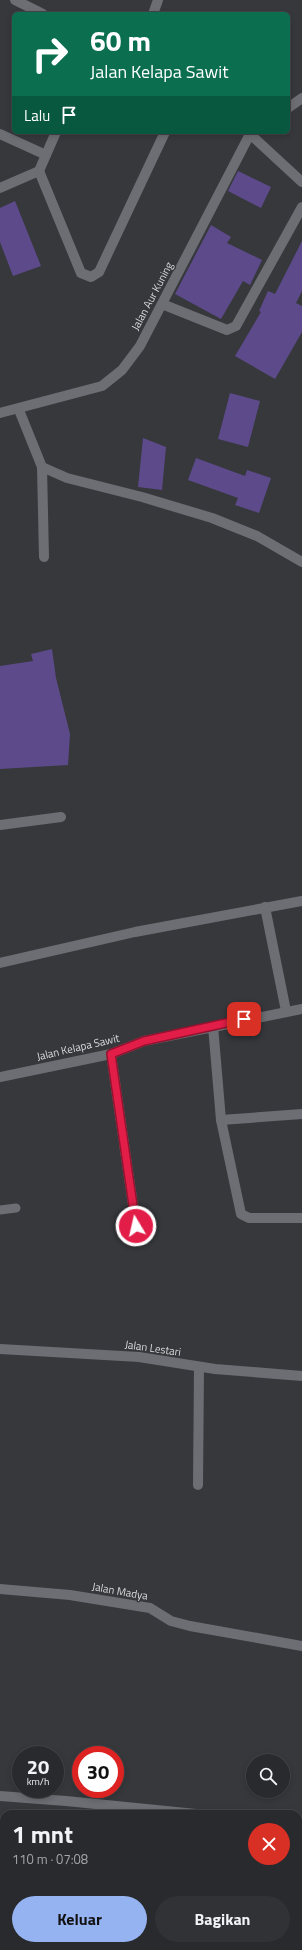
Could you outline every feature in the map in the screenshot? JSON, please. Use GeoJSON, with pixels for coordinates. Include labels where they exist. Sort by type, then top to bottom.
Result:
{"type":"FeatureCollection","features":[{"type":"Feature","properties":{"kind":"street"},"geometry":{"type":"LineString","coordinates":[[155,12],[158,0]]}},
{"type":"Feature","properties":{"kind":"street"},"geometry":{"type":"LineString","coordinates":[[21,1],[40,12]]}},
{"type":"Feature","properties":{"kind":"street"},"geometry":{"type":"LineString","coordinates":[[290,107],[302,98]]}},
{"type":"Feature","properties":{"kind":"street"},"geometry":{"type":"LineString","coordinates":[[0,134],[46,155]]}},
{"type":"Feature","properties":{"kind":"street"},"geometry":{"type":"LineString","coordinates":[[0,188],[39,171],[55,134]]}},
{"type":"Feature","properties":{"kind":"street"},"geometry":{"type":"LineString","coordinates":[[39,171],[81,273],[91,277],[99,272],[164,134]]}},
{"type":"Feature","properties":{"kind":"street","name":"Jalan Aur Kuning"},"geometry":{"type":"LineString","coordinates":[[0,413],[19,410],[102,386],[114,378],[140,346],[250,134]]}},
{"type":"Feature","properties":{"kind":"street"},"geometry":{"type":"LineString","coordinates":[[252,134],[302,182]]}},
{"type":"Feature","properties":{"kind":"street"},"geometry":{"type":"LineString","coordinates":[[162,304],[227,330],[236,326],[302,207]]}},
{"type":"Feature","properties":{"kind":"street"},"geometry":{"type":"LineString","coordinates":[[19,410],[42,467],[44,557]]}},
{"type":"Feature","properties":{"kind":"street"},"geometry":{"type":"LineString","coordinates":[[42,467],[67,478],[142,497],[212,518],[257,536],[302,562]]}},
{"type":"Feature","properties":{"kind":"street"},"geometry":{"type":"LineString","coordinates":[[0,825],[61,817]]}},
{"type":"Feature","properties":{"kind":"street"},"geometry":{"type":"LineString","coordinates":[[0,963],[135,932],[302,901]]}},
{"type":"Feature","properties":{"kind":"street"},"geometry":{"type":"LineString","coordinates":[[265,907],[286,1011]]}},
{"type":"Feature","properties":{"kind":"street","name":"Jalan Kelapa Sawit"},"geometry":{"type":"LineString","coordinates":[[0,1077],[111,1054],[144,1041],[286,1011],[302,1009]]}},
{"type":"Feature","properties":{"kind":"street"},"geometry":{"type":"LineString","coordinates":[[213,1026],[221,1120],[241,1214],[249,1218],[302,1218]]}},
{"type":"Feature","properties":{"kind":"street"},"geometry":{"type":"LineString","coordinates":[[111,1054],[136,1226]]}},
{"type":"Feature","properties":{"kind":"street"},"geometry":{"type":"LineString","coordinates":[[221,1120],[302,1114]]}},
{"type":"Feature","properties":{"kind":"street","name":"Jalan Lestari"},"geometry":{"type":"LineString","coordinates":[[0,1348],[139,1357],[198,1367],[302,1376]]}},
{"type":"Feature","properties":{"kind":"street"},"geometry":{"type":"LineString","coordinates":[[198,1367],[198,1485]]}},
{"type":"Feature","properties":{"kind":"street","name":"Jalan Madya"},"geometry":{"type":"LineString","coordinates":[[0,1589],[70,1595],[150,1608],[170,1621],[302,1646]]}},
{"type":"Feature","properties":{"kind":"street"},"geometry":{"type":"LineString","coordinates":[[0,1796],[66,1801],[143,1810]]}},
{"type":"Feature","properties":{"kind":"lane"},"geometry":{"type":"LineString","coordinates":[[0,1210],[16,1208]]}},
{"type":"Feature","properties":{"kind":"building"},"geometry":{"type":"Polygon","coordinates":[[[238,171],[271,187],[261,208],[228,191],[238,171]]]}},
{"type":"Feature","properties":{"kind":"building"},"geometry":{"type":"Polygon","coordinates":[[[15,201],[41,266],[13,276],[0,242],[0,208],[15,201]]]}},
{"type":"Feature","properties":{"kind":"building"},"geometry":{"type":"Polygon","coordinates":[[[211,225],[231,237],[227,243],[262,260],[250,285],[243,281],[221,319],[175,294],[211,225]]]}},
{"type":"Feature","properties":{"kind":"building"},"geometry":{"type":"Polygon","coordinates":[[[302,241],[302,291],[296,303],[302,306],[302,332],[275,379],[235,356],[261,312],[259,311],[268,291],[275,294],[302,241]]]}},
{"type":"Feature","properties":{"kind":"building"},"geometry":{"type":"Polygon","coordinates":[[[230,393],[260,401],[248,447],[218,439],[230,393]]]}},
{"type":"Feature","properties":{"kind":"building"},"geometry":{"type":"Polygon","coordinates":[[[143,438],[166,447],[162,490],[138,487],[143,438]]]}},
{"type":"Feature","properties":{"kind":"building"},"geometry":{"type":"Polygon","coordinates":[[[196,458],[245,476],[247,470],[271,478],[259,513],[235,505],[238,498],[188,480],[196,458]]]}},
{"type":"Feature","properties":{"kind":"building"},"geometry":{"type":"Polygon","coordinates":[[[52,649],[56,678],[70,734],[68,765],[0,769],[0,666],[33,661],[31,654],[52,649]]]}},
{"type":"Feature","properties":{"kind":"route"},"geometry":{"type":"LineString","coordinates":[[136,1226],[111,1054],[144,1041],[244,1019]]}}]}
